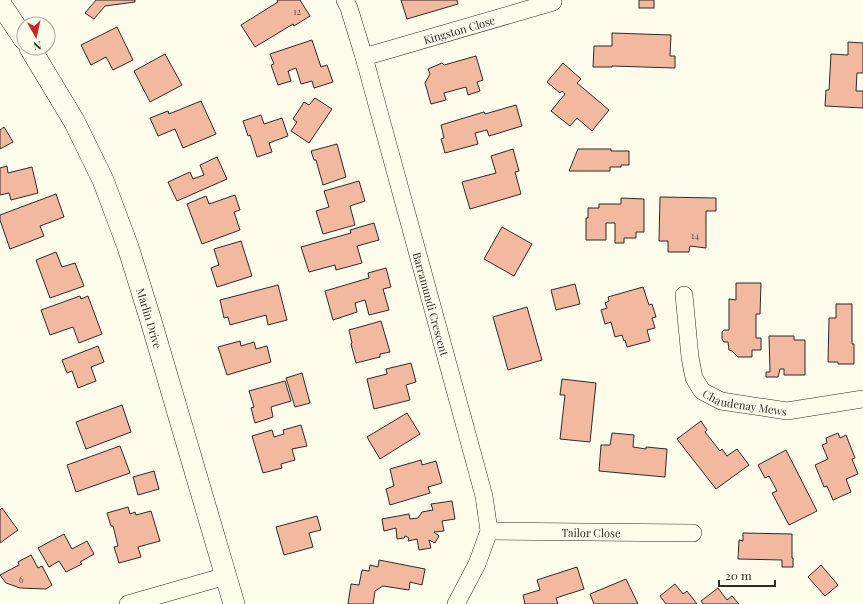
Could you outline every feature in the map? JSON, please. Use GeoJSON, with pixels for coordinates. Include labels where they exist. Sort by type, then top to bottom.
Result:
{"type":"FeatureCollection","features":[{"type":"Feature","properties":{"kind":"street","name":"Barramundi Crescent"},"geometry":{"type":"LineString","coordinates":[[345,0],[349,8],[364,58],[484,496],[489,531],[477,564],[456,604]]}},
{"type":"Feature","properties":{"kind":"street","name":"Kingston Close"},"geometry":{"type":"LineString","coordinates":[[364,58],[553,2]]}},
{"type":"Feature","properties":{"kind":"street"},"geometry":{"type":"LineString","coordinates":[[0,3],[16,27]]}},
{"type":"Feature","properties":{"kind":"street","name":"Marlin Drive"},"geometry":{"type":"LineString","coordinates":[[35,56],[74,121],[106,188],[128,247],[234,604]]}},
{"type":"Feature","properties":{"kind":"street","name":"Chaudenay Mews"},"geometry":{"type":"LineString","coordinates":[[684,295],[690,357],[694,378],[702,390],[721,401],[787,411],[863,399]]}},
{"type":"Feature","properties":{"kind":"street","name":"Tailor Close"},"geometry":{"type":"LineString","coordinates":[[489,531],[693,533]]}},
{"type":"Feature","properties":{"kind":"street"},"geometry":{"type":"LineString","coordinates":[[128,604],[226,576]]}},
{"type":"Feature","properties":{"kind":"building"},"geometry":{"type":"Polygon","coordinates":[[[96,0],[135,0],[135,2],[105,6],[94,19],[85,13],[96,0]]]}},
{"type":"Feature","properties":{"kind":"building"},"geometry":{"type":"Polygon","coordinates":[[[277,0],[300,0],[310,16],[294,26],[293,24],[255,47],[241,25],[278,2],[277,0]]]}},
{"type":"Feature","properties":{"kind":"building"},"geometry":{"type":"Polygon","coordinates":[[[401,0],[457,0],[458,4],[407,19],[401,0]]]}},
{"type":"Feature","properties":{"kind":"building"},"geometry":{"type":"Polygon","coordinates":[[[639,0],[654,0],[654,8],[639,8],[639,0]]]}},
{"type":"Feature","properties":{"kind":"building"},"geometry":{"type":"Polygon","coordinates":[[[117,27],[133,60],[113,70],[106,57],[91,65],[81,45],[117,27]]]}},
{"type":"Feature","properties":{"kind":"building"},"geometry":{"type":"Polygon","coordinates":[[[612,33],[671,35],[670,56],[675,56],[675,68],[612,66],[593,67],[594,46],[612,46],[612,33]]]}},
{"type":"Feature","properties":{"kind":"building"},"geometry":{"type":"Polygon","coordinates":[[[312,40],[321,67],[327,65],[333,82],[314,88],[312,81],[301,84],[296,68],[288,71],[291,81],[278,85],[271,65],[274,64],[270,54],[312,40]]]}},
{"type":"Feature","properties":{"kind":"building"},"geometry":{"type":"Polygon","coordinates":[[[848,42],[863,43],[863,73],[857,73],[856,91],[863,91],[863,108],[825,106],[826,90],[829,90],[831,54],[848,55],[848,42]]]}},
{"type":"Feature","properties":{"kind":"building"},"geometry":{"type":"Polygon","coordinates":[[[165,54],[182,85],[150,102],[134,71],[165,54]]]}},
{"type":"Feature","properties":{"kind":"building"},"geometry":{"type":"Polygon","coordinates":[[[476,56],[483,80],[477,82],[480,91],[468,95],[466,87],[444,93],[446,100],[431,104],[425,83],[430,74],[428,69],[442,63],[444,65],[476,56]]]}},
{"type":"Feature","properties":{"kind":"building"},"geometry":{"type":"Polygon","coordinates":[[[563,63],[581,79],[577,83],[609,110],[592,131],[577,118],[570,126],[551,111],[565,94],[562,91],[560,93],[547,82],[563,63]]]}},
{"type":"Feature","properties":{"kind":"building"},"geometry":{"type":"Polygon","coordinates":[[[315,98],[332,109],[309,143],[291,131],[297,122],[293,119],[304,102],[309,105],[315,98]]]}},
{"type":"Feature","properties":{"kind":"building"},"geometry":{"type":"Polygon","coordinates":[[[201,101],[216,134],[183,148],[175,129],[158,136],[150,118],[168,111],[169,114],[201,101]]]}},
{"type":"Feature","properties":{"kind":"building"},"geometry":{"type":"Polygon","coordinates":[[[516,105],[522,126],[489,136],[487,130],[475,133],[478,144],[445,153],[441,139],[444,138],[441,125],[484,112],[485,114],[516,105]]]}},
{"type":"Feature","properties":{"kind":"building"},"geometry":{"type":"Polygon","coordinates":[[[261,115],[264,124],[282,118],[288,136],[269,143],[272,152],[257,157],[250,135],[248,136],[243,121],[261,115]]]}},
{"type":"Feature","properties":{"kind":"building"},"geometry":{"type":"Polygon","coordinates":[[[4,127],[13,142],[0,149],[0,130],[4,127]]]}},
{"type":"Feature","properties":{"kind":"building"},"geometry":{"type":"Polygon","coordinates":[[[337,144],[346,177],[323,185],[316,160],[314,160],[311,151],[337,144]]]}},
{"type":"Feature","properties":{"kind":"building"},"geometry":{"type":"Polygon","coordinates":[[[513,149],[519,171],[515,172],[521,194],[470,209],[462,182],[496,173],[491,156],[513,149]]]}},
{"type":"Feature","properties":{"kind":"building"},"geometry":{"type":"Polygon","coordinates":[[[578,149],[611,149],[611,151],[629,151],[629,165],[610,167],[610,171],[569,171],[578,149]]]}},
{"type":"Feature","properties":{"kind":"building"},"geometry":{"type":"Polygon","coordinates":[[[217,157],[227,179],[177,201],[168,182],[190,172],[193,179],[204,175],[200,165],[217,157]]]}},
{"type":"Feature","properties":{"kind":"building"},"geometry":{"type":"Polygon","coordinates":[[[7,166],[8,173],[32,167],[38,193],[11,200],[9,193],[0,195],[0,168],[7,166]]]}},
{"type":"Feature","properties":{"kind":"building"},"geometry":{"type":"Polygon","coordinates":[[[359,181],[365,201],[350,206],[355,225],[323,234],[316,211],[329,207],[324,191],[359,181]]]}},
{"type":"Feature","properties":{"kind":"building"},"geometry":{"type":"Polygon","coordinates":[[[56,194],[64,217],[40,226],[44,236],[10,249],[0,220],[0,215],[56,194]]]}},
{"type":"Feature","properties":{"kind":"building"},"geometry":{"type":"Polygon","coordinates":[[[235,195],[240,210],[234,212],[240,230],[202,244],[187,204],[206,196],[209,204],[235,195]]]}},
{"type":"Feature","properties":{"kind":"building"},"geometry":{"type":"Polygon","coordinates":[[[660,197],[716,198],[716,211],[706,211],[706,248],[690,246],[689,252],[668,252],[668,241],[659,241],[660,197]]]}},
{"type":"Feature","properties":{"kind":"building"},"geometry":{"type":"Polygon","coordinates":[[[621,198],[644,199],[644,232],[636,232],[636,238],[624,238],[624,243],[615,243],[615,223],[606,223],[606,240],[586,240],[586,218],[588,218],[588,208],[599,208],[599,204],[621,204],[621,198]]]}},
{"type":"Feature","properties":{"kind":"building"},"geometry":{"type":"Polygon","coordinates":[[[374,223],[379,240],[357,246],[362,263],[336,270],[335,265],[309,272],[301,247],[351,233],[350,230],[374,223]]]}},
{"type":"Feature","properties":{"kind":"building"},"geometry":{"type":"Polygon","coordinates":[[[502,227],[532,244],[514,276],[484,259],[502,227]]]}},
{"type":"Feature","properties":{"kind":"building"},"geometry":{"type":"Polygon","coordinates":[[[241,241],[252,276],[217,287],[211,268],[219,265],[214,249],[241,241]]]}},
{"type":"Feature","properties":{"kind":"building"},"geometry":{"type":"Polygon","coordinates":[[[56,252],[62,267],[75,263],[84,286],[50,298],[36,260],[56,252]]]}},
{"type":"Feature","properties":{"kind":"building"},"geometry":{"type":"Polygon","coordinates":[[[386,268],[391,287],[383,289],[389,310],[369,315],[365,300],[355,303],[357,312],[333,320],[325,291],[369,278],[368,273],[386,268]]]}},
{"type":"Feature","properties":{"kind":"building"},"geometry":{"type":"Polygon","coordinates":[[[736,283],[761,283],[760,314],[756,314],[756,338],[761,338],[761,350],[752,350],[752,357],[738,357],[729,350],[728,342],[724,342],[722,339],[722,332],[724,330],[729,330],[729,299],[736,300],[736,283]]]}},
{"type":"Feature","properties":{"kind":"building"},"geometry":{"type":"Polygon","coordinates":[[[575,284],[580,304],[556,310],[551,290],[575,284]]]}},
{"type":"Feature","properties":{"kind":"building"},"geometry":{"type":"Polygon","coordinates":[[[278,285],[287,320],[268,325],[266,315],[230,325],[228,317],[224,318],[220,300],[278,285]]]}},
{"type":"Feature","properties":{"kind":"building"},"geometry":{"type":"Polygon","coordinates":[[[643,287],[649,305],[652,304],[656,317],[652,318],[655,328],[647,330],[650,341],[627,347],[622,335],[615,337],[611,322],[605,324],[601,310],[607,308],[605,303],[609,301],[608,297],[643,287]]]}},
{"type":"Feature","properties":{"kind":"building"},"geometry":{"type":"Polygon","coordinates":[[[80,296],[81,299],[88,296],[102,334],[79,343],[73,327],[50,335],[41,310],[80,296]]]}},
{"type":"Feature","properties":{"kind":"building"},"geometry":{"type":"Polygon","coordinates":[[[836,304],[852,304],[852,344],[854,344],[854,364],[838,364],[838,362],[828,362],[829,318],[836,318],[836,304]]]}},
{"type":"Feature","properties":{"kind":"building"},"geometry":{"type":"Polygon","coordinates":[[[527,307],[542,360],[508,370],[493,317],[527,307]]]}},
{"type":"Feature","properties":{"kind":"building"},"geometry":{"type":"Polygon","coordinates":[[[381,321],[390,352],[380,354],[380,357],[356,363],[349,330],[381,321]]]}},
{"type":"Feature","properties":{"kind":"building"},"geometry":{"type":"Polygon","coordinates":[[[769,336],[794,336],[794,340],[805,340],[805,375],[784,375],[784,369],[780,369],[778,377],[766,377],[766,372],[770,372],[769,336]]]}},
{"type":"Feature","properties":{"kind":"building"},"geometry":{"type":"Polygon","coordinates":[[[240,341],[241,346],[254,342],[256,349],[267,346],[271,362],[227,375],[218,347],[240,341]]]}},
{"type":"Feature","properties":{"kind":"building"},"geometry":{"type":"Polygon","coordinates":[[[98,346],[104,362],[91,367],[96,381],[78,388],[72,371],[67,373],[62,360],[98,346]]]}},
{"type":"Feature","properties":{"kind":"building"},"geometry":{"type":"Polygon","coordinates":[[[411,363],[416,382],[406,385],[410,400],[374,409],[367,379],[387,374],[386,369],[411,363]]]}},
{"type":"Feature","properties":{"kind":"building"},"geometry":{"type":"Polygon","coordinates":[[[302,373],[310,403],[295,407],[286,378],[302,373]]]}},
{"type":"Feature","properties":{"kind":"building"},"geometry":{"type":"Polygon","coordinates":[[[562,379],[596,383],[590,442],[560,439],[565,395],[560,395],[562,379]]]}},
{"type":"Feature","properties":{"kind":"building"},"geometry":{"type":"Polygon","coordinates":[[[285,381],[291,401],[271,407],[273,417],[255,423],[251,408],[254,407],[249,391],[285,381]]]}},
{"type":"Feature","properties":{"kind":"building"},"geometry":{"type":"Polygon","coordinates":[[[122,405],[131,432],[86,449],[76,422],[122,405]]]}},
{"type":"Feature","properties":{"kind":"building"},"geometry":{"type":"Polygon","coordinates":[[[407,413],[420,434],[380,459],[367,437],[407,413]]]}},
{"type":"Feature","properties":{"kind":"building"},"geometry":{"type":"Polygon","coordinates":[[[701,421],[707,430],[705,432],[720,451],[722,449],[727,456],[737,449],[749,465],[716,489],[677,439],[701,421]]]}},
{"type":"Feature","properties":{"kind":"building"},"geometry":{"type":"Polygon","coordinates":[[[301,425],[307,446],[292,449],[295,460],[281,464],[282,468],[263,473],[252,436],[272,430],[274,437],[284,434],[283,430],[301,425]]]}},
{"type":"Feature","properties":{"kind":"building"},"geometry":{"type":"Polygon","coordinates":[[[612,433],[634,435],[633,447],[646,449],[646,447],[667,449],[665,477],[599,471],[601,445],[610,445],[612,433]]]}},
{"type":"Feature","properties":{"kind":"building"},"geometry":{"type":"Polygon","coordinates":[[[838,433],[840,438],[846,435],[855,458],[852,459],[858,474],[846,479],[851,492],[833,500],[827,486],[824,487],[815,465],[828,459],[822,445],[827,443],[826,438],[838,433]]]}},
{"type":"Feature","properties":{"kind":"building"},"geometry":{"type":"Polygon","coordinates":[[[120,446],[130,473],[76,492],[67,465],[120,446]]]}},
{"type":"Feature","properties":{"kind":"building"},"geometry":{"type":"Polygon","coordinates":[[[786,450],[817,511],[789,525],[772,493],[777,491],[769,476],[765,478],[758,465],[786,450]]]}},
{"type":"Feature","properties":{"kind":"building"},"geometry":{"type":"Polygon","coordinates":[[[421,460],[422,465],[436,461],[442,483],[428,487],[430,493],[390,505],[386,489],[394,486],[390,469],[421,460]]]}},
{"type":"Feature","properties":{"kind":"building"},"geometry":{"type":"Polygon","coordinates":[[[154,471],[159,489],[138,495],[133,477],[154,471]]]}},
{"type":"Feature","properties":{"kind":"building"},"geometry":{"type":"Polygon","coordinates":[[[452,501],[455,519],[442,521],[444,531],[434,532],[439,536],[435,543],[429,540],[431,548],[419,550],[417,539],[408,541],[409,538],[405,536],[404,538],[397,539],[396,528],[384,531],[382,519],[409,514],[410,519],[418,518],[422,512],[433,510],[431,504],[452,501]]]}},
{"type":"Feature","properties":{"kind":"building"},"geometry":{"type":"Polygon","coordinates":[[[128,507],[130,514],[135,512],[136,515],[151,511],[160,541],[138,547],[141,557],[119,563],[114,547],[118,546],[113,526],[111,526],[107,513],[128,507]]]}},
{"type":"Feature","properties":{"kind":"building"},"geometry":{"type":"Polygon","coordinates":[[[2,508],[18,530],[0,543],[0,510],[2,508]]]}},
{"type":"Feature","properties":{"kind":"building"},"geometry":{"type":"Polygon","coordinates":[[[317,516],[321,530],[309,533],[313,547],[284,555],[276,527],[317,516]]]}},
{"type":"Feature","properties":{"kind":"building"},"geometry":{"type":"Polygon","coordinates":[[[743,533],[792,534],[793,567],[782,567],[782,560],[738,559],[739,540],[743,541],[743,533]]]}},
{"type":"Feature","properties":{"kind":"building"},"geometry":{"type":"Polygon","coordinates":[[[64,534],[72,549],[87,541],[94,554],[80,562],[82,564],[66,572],[59,561],[49,567],[38,548],[64,534]]]}},
{"type":"Feature","properties":{"kind":"building"},"geometry":{"type":"Polygon","coordinates":[[[31,555],[38,568],[42,566],[52,585],[46,589],[20,588],[6,583],[0,575],[19,565],[18,562],[31,555]]]}},
{"type":"Feature","properties":{"kind":"building"},"geometry":{"type":"Polygon","coordinates":[[[379,560],[425,569],[422,585],[410,582],[409,590],[383,586],[375,591],[373,604],[348,604],[351,584],[359,585],[362,570],[369,571],[370,565],[378,567],[379,560]]]}},
{"type":"Feature","properties":{"kind":"building"},"geometry":{"type":"Polygon","coordinates":[[[821,565],[838,585],[825,596],[808,577],[821,565]]]}},
{"type":"Feature","properties":{"kind":"building"},"geometry":{"type":"Polygon","coordinates":[[[577,567],[584,589],[556,598],[558,604],[525,604],[523,595],[540,590],[537,580],[577,567]]]}},
{"type":"Feature","properties":{"kind":"building"},"geometry":{"type":"Polygon","coordinates":[[[626,579],[638,604],[594,604],[590,594],[626,579]]]}},
{"type":"Feature","properties":{"kind":"building"},"geometry":{"type":"Polygon","coordinates":[[[675,584],[683,594],[687,591],[697,604],[666,604],[660,596],[675,584]]]}},
{"type":"Feature","properties":{"kind":"building"},"geometry":{"type":"Polygon","coordinates":[[[718,588],[727,600],[732,596],[739,604],[703,604],[701,601],[718,588]]]}}]}
